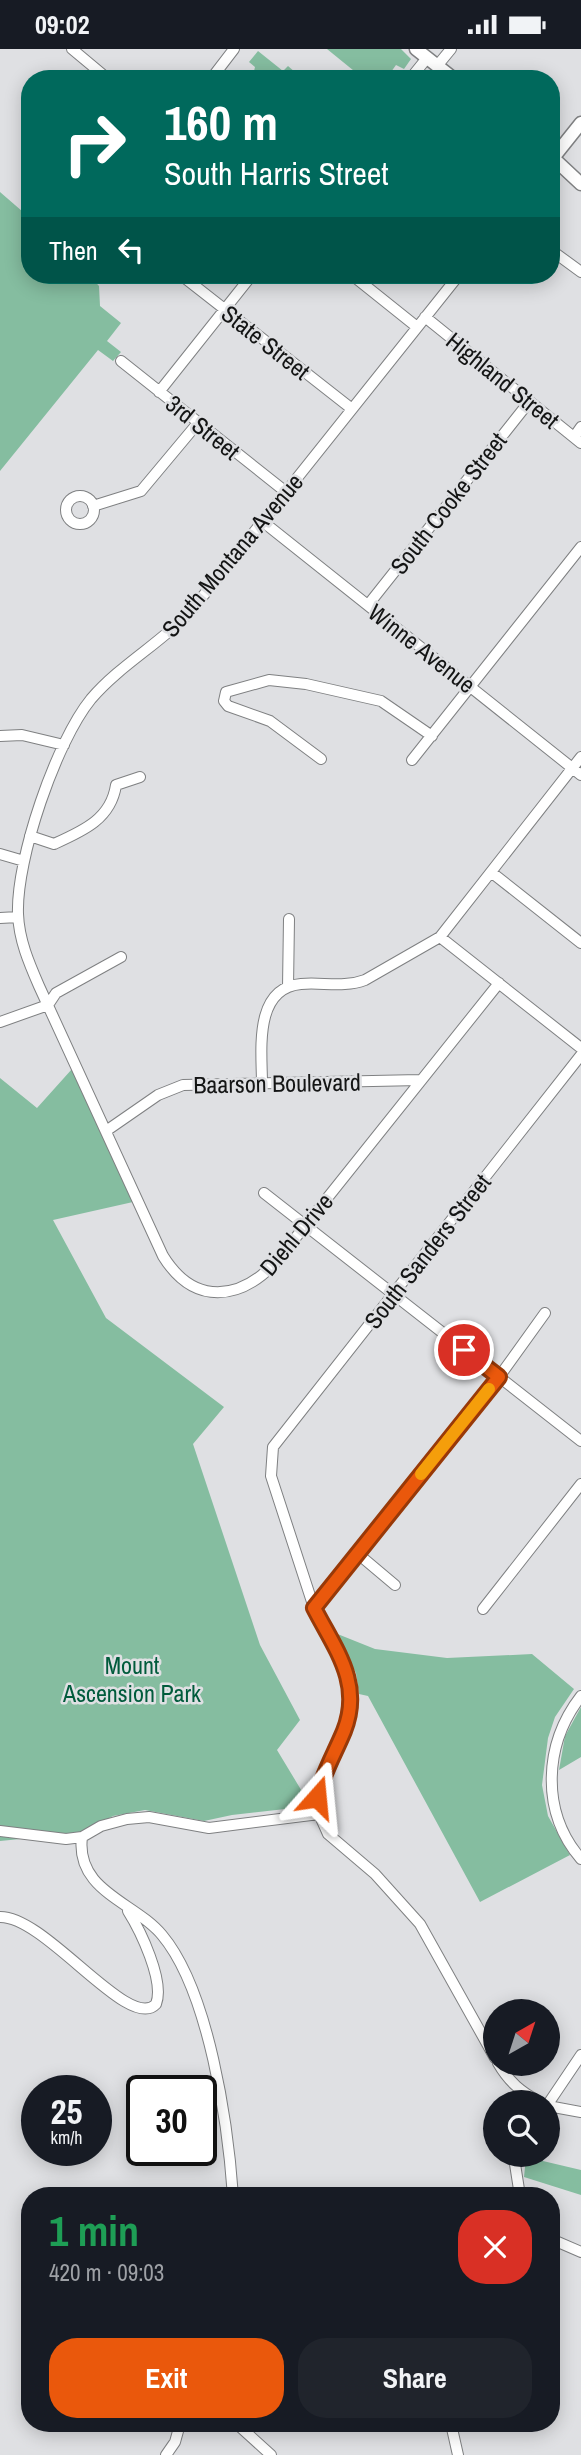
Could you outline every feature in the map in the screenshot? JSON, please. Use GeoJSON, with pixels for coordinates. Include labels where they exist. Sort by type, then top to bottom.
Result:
{"type":"FeatureCollection","features":[{"type":"Feature","properties":{"kind":"street"},"geometry":{"type":"LineString","coordinates":[[72,49],[97,70]]}},
{"type":"Feature","properties":{"kind":"street"},"geometry":{"type":"LineString","coordinates":[[218,70],[234,49]]}},
{"type":"Feature","properties":{"kind":"street"},"geometry":{"type":"LineString","coordinates":[[416,49],[442,70]]}},
{"type":"Feature","properties":{"kind":"street"},"geometry":{"type":"LineString","coordinates":[[422,70],[451,49]]}},
{"type":"Feature","properties":{"kind":"street"},"geometry":{"type":"LineString","coordinates":[[560,148],[581,123]]}},
{"type":"Feature","properties":{"kind":"street"},"geometry":{"type":"LineString","coordinates":[[560,165],[581,184]]}},
{"type":"Feature","properties":{"kind":"street"},"geometry":{"type":"LineString","coordinates":[[560,257],[581,272]]}},
{"type":"Feature","properties":{"kind":"street","name":"State Street"},"geometry":{"type":"LineString","coordinates":[[192,284],[352,409]]}},
{"type":"Feature","properties":{"kind":"street"},"geometry":{"type":"LineString","coordinates":[[159,391],[245,284]]}},
{"type":"Feature","properties":{"kind":"street","name":"Highland Street"},"geometry":{"type":"LineString","coordinates":[[363,284],[417,327]]}},
{"type":"Feature","properties":{"kind":"street","name":"South Montana Avenue"},"geometry":{"type":"LineString","coordinates":[[48,1005],[23,946],[18,917],[23,861],[65,745],[92,698],[180,623],[452,284]]}},
{"type":"Feature","properties":{"kind":"street","name":"Highland Street"},"geometry":{"type":"LineString","coordinates":[[425,317],[577,440]]}},
{"type":"Feature","properties":{"kind":"street","name":"3rd Street"},"geometry":{"type":"LineString","coordinates":[[121,361],[286,492]]}},
{"type":"Feature","properties":{"kind":"street","name":"South Cooke Street"},"geometry":{"type":"LineString","coordinates":[[368,605],[529,402]]}},
{"type":"Feature","properties":{"kind":"street"},"geometry":{"type":"LineString","coordinates":[[93,506],[141,491],[197,424]]}},
{"type":"Feature","properties":{"kind":"street"},"geometry":{"type":"LineString","coordinates":[[577,440],[581,428]]}},
{"type":"Feature","properties":{"kind":"street","name":"Winne Avenue"},"geometry":{"type":"LineString","coordinates":[[262,521],[581,775]]}},
{"type":"Feature","properties":{"kind":"street"},"geometry":{"type":"LineString","coordinates":[[412,760],[581,547]]}},
{"type":"Feature","properties":{"kind":"street"},"geometry":{"type":"LineString","coordinates":[[321,759],[270,721],[228,706],[224,701],[226,692],[269,680],[306,684],[381,701],[432,736]]}},
{"type":"Feature","properties":{"kind":"street"},"geometry":{"type":"LineString","coordinates":[[0,736],[22,735],[65,745]]}},
{"type":"Feature","properties":{"kind":"street"},"geometry":{"type":"LineString","coordinates":[[262,1084],[262,1019],[270,1005],[288,987],[354,984],[440,937],[581,757]]}},
{"type":"Feature","properties":{"kind":"street"},"geometry":{"type":"LineString","coordinates":[[30,836],[54,844],[86,829],[114,802],[116,785],[140,777]]}},
{"type":"Feature","properties":{"kind":"street"},"geometry":{"type":"LineString","coordinates":[[0,854],[23,861]]}},
{"type":"Feature","properties":{"kind":"street"},"geometry":{"type":"LineString","coordinates":[[491,872],[581,943]]}},
{"type":"Feature","properties":{"kind":"street"},"geometry":{"type":"LineString","coordinates":[[0,918],[18,917]]}},
{"type":"Feature","properties":{"kind":"street"},"geometry":{"type":"LineString","coordinates":[[288,987],[289,919]]}},
{"type":"Feature","properties":{"kind":"street"},"geometry":{"type":"LineString","coordinates":[[440,937],[581,1048]]}},
{"type":"Feature","properties":{"kind":"street"},"geometry":{"type":"LineString","coordinates":[[0,1022],[48,1005],[56,993],[121,957]]}},
{"type":"Feature","properties":{"kind":"street","name":"Diehl Drive"},"geometry":{"type":"LineString","coordinates":[[48,1005],[163,1256],[175,1273],[192,1286],[219,1293],[243,1289],[267,1272],[499,983]]}},
{"type":"Feature","properties":{"kind":"street","name":"South Sanders Street"},"geometry":{"type":"LineString","coordinates":[[314,1608],[271,1476],[273,1447],[581,1055]]}},
{"type":"Feature","properties":{"kind":"street","name":"Baarson Boulevard"},"geometry":{"type":"LineString","coordinates":[[106,1131],[170,1088],[183,1084],[420,1080]]}},
{"type":"Feature","properties":{"kind":"street"},"geometry":{"type":"LineString","coordinates":[[264,1192],[581,1441]]}},
{"type":"Feature","properties":{"kind":"street"},"geometry":{"type":"LineString","coordinates":[[483,2037],[420,1924],[375,1874],[328,1833],[319,1814],[317,1797],[321,1781],[344,1730],[352,1700],[349,1679],[314,1608],[499,1377],[545,1313]]}},
{"type":"Feature","properties":{"kind":"street"},"geometry":{"type":"LineString","coordinates":[[483,1609],[581,1484]]}},
{"type":"Feature","properties":{"kind":"street"},"geometry":{"type":"LineString","coordinates":[[357,1553],[395,1585]]}},
{"type":"Feature","properties":{"kind":"street"},"geometry":{"type":"LineString","coordinates":[[578,1699],[561,1727],[550,1770],[553,1800],[563,1832],[581,1859]]}},
{"type":"Feature","properties":{"kind":"street"},"geometry":{"type":"LineString","coordinates":[[0,1831],[50,1838],[82,1837],[101,1826],[127,1819],[149,1817],[209,1828],[319,1814]]}},
{"type":"Feature","properties":{"kind":"street"},"geometry":{"type":"LineString","coordinates":[[82,1837],[80,1852],[88,1871],[110,1896],[162,1935],[182,1969],[199,2010],[215,2066],[230,2151],[232,2187]]}},
{"type":"Feature","properties":{"kind":"street"},"geometry":{"type":"LineString","coordinates":[[0,1917],[9,1916],[29,1926],[79,1962],[121,2001],[140,2010],[149,2010],[156,2004],[158,1991],[140,1931],[125,1907]]}},
{"type":"Feature","properties":{"kind":"street"},"geometry":{"type":"LineString","coordinates":[[558,2090],[581,2055]]}},
{"type":"Feature","properties":{"kind":"street"},"geometry":{"type":"LineString","coordinates":[[506,2076],[519,2090]]}},
{"type":"Feature","properties":{"kind":"street"},"geometry":{"type":"LineString","coordinates":[[560,2108],[581,2112]]}},
{"type":"Feature","properties":{"kind":"street"},"geometry":{"type":"LineString","coordinates":[[515,2167],[519,2187]]}},
{"type":"Feature","properties":{"kind":"street"},"geometry":{"type":"LineString","coordinates":[[560,2243],[581,2252]]}},
{"type":"Feature","properties":{"kind":"street"},"geometry":{"type":"LineString","coordinates":[[166,2455],[178,2432]]}},
{"type":"Feature","properties":{"kind":"street"},"geometry":{"type":"LineString","coordinates":[[246,2432],[271,2455]]}},
{"type":"Feature","properties":{"kind":"street"},"geometry":{"type":"LineString","coordinates":[[453,2432],[458,2455]]}},
{"type":"Feature","properties":{"kind":"green space"},"geometry":{"type":"Polygon","coordinates":[[[327,49],[401,49],[411,59],[404,69],[396,65],[392,70],[353,70],[327,49]]]}},
{"type":"Feature","properties":{"kind":"green space"},"geometry":{"type":"Polygon","coordinates":[[[258,51],[282,70],[254,70],[255,67],[249,62],[258,51]]]}},
{"type":"Feature","properties":{"kind":"green space"},"geometry":{"type":"Polygon","coordinates":[[[0,192],[21,210],[21,284],[97,284],[100,306],[121,323],[107,341],[121,352],[113,361],[98,350],[0,471],[0,192]]]}},
{"type":"Feature","properties":{"kind":"green space","name":"Mount Ascension Park"},"geometry":{"type":"Polygon","coordinates":[[[72,1069],[133,1202],[53,1220],[106,1318],[224,1407],[193,1444],[260,1645],[300,1720],[277,1750],[309,1803],[303,1807],[204,1821],[145,1810],[113,1816],[81,1833],[0,1841],[0,1078],[37,1108],[72,1069]]]}},
{"type":"Feature","properties":{"kind":"green space"},"geometry":{"type":"Polygon","coordinates":[[[335,1633],[375,1649],[447,1658],[532,1654],[574,1689],[555,1717],[548,1738],[542,1785],[548,1816],[570,1855],[480,1902],[368,1696],[359,1694],[356,1673],[335,1633]]]}},
{"type":"Feature","properties":{"kind":"green space"},"geometry":{"type":"Polygon","coordinates":[[[581,1707],[581,1757],[559,1770],[565,1736],[581,1707]]]}},
{"type":"Feature","properties":{"kind":"green space"},"geometry":{"type":"Polygon","coordinates":[[[560,2165],[581,2170],[581,2195],[524,2177],[525,2167],[560,2165]]]}},
{"type":"Feature","properties":{"kind":"slow traffic"},"geometry":{"type":"LineString","coordinates":[[421,1474],[489,1389]]}},
{"type":"Feature","properties":{"kind":"route"},"geometry":{"type":"LineString","coordinates":[[317,1797],[329,1761],[344,1730],[352,1700],[349,1679],[314,1608],[499,1377],[464,1350]]}}]}
